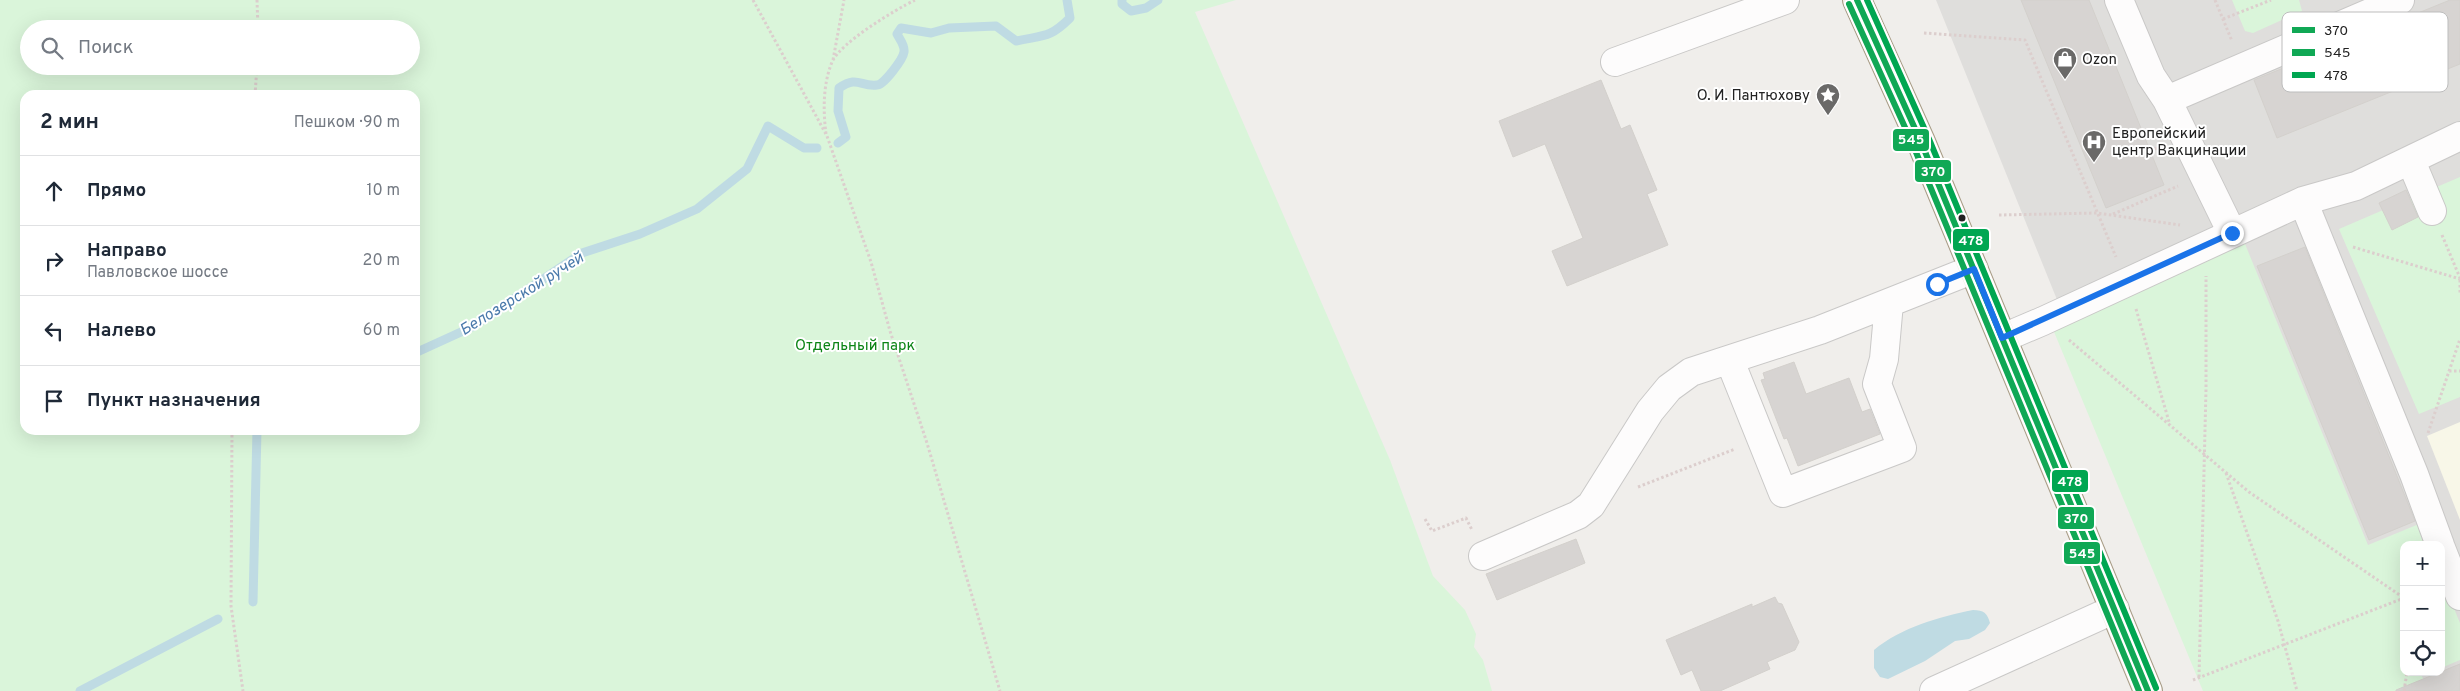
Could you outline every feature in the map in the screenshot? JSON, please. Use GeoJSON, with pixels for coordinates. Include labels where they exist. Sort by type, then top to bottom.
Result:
{"type":"FeatureCollection","features":[{"type":"Feature","properties":{"kind":"main road"},"geometry":{"type":"LineString","coordinates":[[1857,0],[1922,142],[2148,691]]}},
{"type":"Feature","properties":{"kind":"lane"},"geometry":{"type":"LineString","coordinates":[[1615,62],[1785,0]]}},
{"type":"Feature","properties":{"kind":"lane"},"geometry":{"type":"LineString","coordinates":[[2119,0],[2151,76],[2168,100],[2232,233]]}},
{"type":"Feature","properties":{"kind":"lane"},"geometry":{"type":"LineString","coordinates":[[2372,12],[2400,0]]}},
{"type":"Feature","properties":{"kind":"lane"},"geometry":{"type":"LineString","coordinates":[[2168,100],[2282,50]]}},
{"type":"Feature","properties":{"kind":"lane"},"geometry":{"type":"LineString","coordinates":[[2002,338],[2303,201],[2356,186],[2460,136]]}},
{"type":"Feature","properties":{"kind":"lane"},"geometry":{"type":"LineString","coordinates":[[2411,161],[2432,211]]}},
{"type":"Feature","properties":{"kind":"lane"},"geometry":{"type":"LineString","coordinates":[[2303,201],[2414,474],[2439,541]]}},
{"type":"Feature","properties":{"kind":"lane"},"geometry":{"type":"LineString","coordinates":[[1482,556],[1578,515],[1590,505],[1650,411],[1669,388],[1691,372],[1730,361],[1820,330],[1974,269]]}},
{"type":"Feature","properties":{"kind":"lane"},"geometry":{"type":"LineString","coordinates":[[1730,361],[1783,493],[1902,448],[1877,384],[1884,359],[1889,303]]}},
{"type":"Feature","properties":{"kind":"lane"},"geometry":{"type":"LineString","coordinates":[[2445,558],[2460,596]]}},
{"type":"Feature","properties":{"kind":"lane"},"geometry":{"type":"LineString","coordinates":[[1934,691],[2115,610]]}},
{"type":"Feature","properties":{"kind":"path"},"geometry":{"type":"LineString","coordinates":[[257,0],[258,20]]}},
{"type":"Feature","properties":{"kind":"path"},"geometry":{"type":"LineString","coordinates":[[753,0],[827,136],[871,262],[890,331],[927,442],[1000,691]]}},
{"type":"Feature","properties":{"kind":"path"},"geometry":{"type":"LineString","coordinates":[[827,136],[823,108],[844,0]]}},
{"type":"Feature","properties":{"kind":"path"},"geometry":{"type":"LineString","coordinates":[[833,60],[860,34],[890,12],[914,0]]}},
{"type":"Feature","properties":{"kind":"path"},"geometry":{"type":"LineString","coordinates":[[2215,0],[2243,67]]}},
{"type":"Feature","properties":{"kind":"path"},"geometry":{"type":"LineString","coordinates":[[2223,19],[2270,0]]}},
{"type":"Feature","properties":{"kind":"path"},"geometry":{"type":"LineString","coordinates":[[1924,33],[2025,40],[2126,282],[2170,425]]}},
{"type":"Feature","properties":{"kind":"path"},"geometry":{"type":"LineString","coordinates":[[255,90],[256,75]]}},
{"type":"Feature","properties":{"kind":"path"},"geometry":{"type":"LineString","coordinates":[[2111,215],[2204,175]]}},
{"type":"Feature","properties":{"kind":"path"},"geometry":{"type":"LineString","coordinates":[[2432,211],[2460,279],[2460,293]]}},
{"type":"Feature","properties":{"kind":"path"},"geometry":{"type":"LineString","coordinates":[[1999,214],[2097,213],[2186,226]]}},
{"type":"Feature","properties":{"kind":"path"},"geometry":{"type":"LineString","coordinates":[[2319,237],[2460,279]]}},
{"type":"Feature","properties":{"kind":"path"},"geometry":{"type":"LineString","coordinates":[[2199,677],[2206,246]]}},
{"type":"Feature","properties":{"kind":"path"},"geometry":{"type":"LineString","coordinates":[[2067,338],[2249,492],[2400,595]]}},
{"type":"Feature","properties":{"kind":"path"},"geometry":{"type":"LineString","coordinates":[[2414,474],[2460,339]]}},
{"type":"Feature","properties":{"kind":"path"},"geometry":{"type":"LineString","coordinates":[[2449,371],[2460,371]]}},
{"type":"Feature","properties":{"kind":"path"},"geometry":{"type":"LineString","coordinates":[[232,435],[231,606],[243,691]]}},
{"type":"Feature","properties":{"kind":"path"},"geometry":{"type":"LineString","coordinates":[[1636,488],[1761,439]]}},
{"type":"Feature","properties":{"kind":"path"},"geometry":{"type":"LineString","coordinates":[[2226,472],[2285,644],[2297,691]]}},
{"type":"Feature","properties":{"kind":"path"},"geometry":{"type":"LineString","coordinates":[[1425,518],[1432,531],[1466,518],[1482,556]]}},
{"type":"Feature","properties":{"kind":"path"},"geometry":{"type":"LineString","coordinates":[[2192,680],[2400,600]]}},
{"type":"Feature","properties":{"kind":"path"},"geometry":{"type":"LineString","coordinates":[[2404,691],[2406,676]]}},
{"type":"Feature","properties":{"kind":"shaded area"},"geometry":{"type":"Polygon","coordinates":[[[1936,0],[2460,0],[2460,691],[2215,691],[1936,0]]]}},
{"type":"Feature","properties":{"kind":"shaded area"},"geometry":{"type":"Polygon","coordinates":[[[2460,422],[2460,520],[2427,436],[2460,422]]]}},
{"type":"Feature","properties":{"kind":"green space","name":"Отдельный парк"},"geometry":{"type":"Polygon","coordinates":[[[0,0],[1236,0],[1195,12],[1390,460],[1433,576],[1465,610],[1476,634],[1474,647],[1483,660],[1492,691],[0,691],[0,0]]]}},
{"type":"Feature","properties":{"kind":"green space"},"geometry":{"type":"Polygon","coordinates":[[[2232,0],[2299,0],[2302,11],[2282,12],[2282,20],[2253,33],[2245,31],[2232,0]]]}},
{"type":"Feature","properties":{"kind":"green space"},"geometry":{"type":"Polygon","coordinates":[[[2460,177],[2460,397],[2419,414],[2339,229],[2460,177]]]}},
{"type":"Feature","properties":{"kind":"green space"},"geometry":{"type":"Polygon","coordinates":[[[2243,239],[2368,545],[2419,524],[2426,541],[2400,541],[2400,676],[2422,676],[2428,691],[2203,691],[2052,327],[2243,239]]]}},
{"type":"Feature","properties":{"kind":"green space"},"geometry":{"type":"Polygon","coordinates":[[[2445,587],[2460,623],[2460,660],[2445,666],[2445,587]]]}},
{"type":"Feature","properties":{"kind":"water"},"geometry":{"type":"Polygon","coordinates":[[[1973,610],[1982,611],[1988,617],[1990,623],[1985,630],[1969,639],[1955,641],[1925,661],[1888,679],[1880,677],[1874,668],[1874,650],[1896,635],[1921,624],[1973,610]]]}},
{"type":"Feature","properties":{"kind":"building"},"geometry":{"type":"Polygon","coordinates":[[[2021,0],[2089,0],[2164,185],[2106,208],[2021,0]]]}},
{"type":"Feature","properties":{"kind":"building"},"geometry":{"type":"Polygon","coordinates":[[[2450,0],[2460,0],[2460,64],[2448,69],[2448,12],[2421,12],[2450,0]]]}},
{"type":"Feature","properties":{"kind":"building"},"geometry":{"type":"Polygon","coordinates":[[[2282,69],[2282,92],[2391,92],[2277,138],[2254,80],[2282,69]]]}},
{"type":"Feature","properties":{"kind":"building"},"geometry":{"type":"Polygon","coordinates":[[[1601,80],[1621,129],[1630,125],[1657,190],[1647,194],[1668,245],[1567,286],[1552,251],[1583,238],[1545,144],[1513,157],[1499,121],[1601,80]]]}},
{"type":"Feature","properties":{"kind":"building"},"geometry":{"type":"Polygon","coordinates":[[[2406,190],[2418,217],[2392,230],[2379,203],[2406,190]]]}},
{"type":"Feature","properties":{"kind":"building"},"geometry":{"type":"Polygon","coordinates":[[[2305,247],[2415,521],[2369,540],[2257,266],[2305,247]]]}},
{"type":"Feature","properties":{"kind":"building"},"geometry":{"type":"Polygon","coordinates":[[[1794,362],[1806,394],[1849,378],[1862,412],[1870,409],[1880,434],[1798,466],[1787,438],[1784,439],[1761,380],[1765,379],[1763,373],[1794,362]]]}},
{"type":"Feature","properties":{"kind":"building"},"geometry":{"type":"Polygon","coordinates":[[[1576,539],[1585,563],[1497,600],[1486,574],[1576,539]]]}},
{"type":"Feature","properties":{"kind":"building"},"geometry":{"type":"Polygon","coordinates":[[[1775,597],[1778,603],[1782,604],[1799,642],[1795,650],[1767,662],[1770,669],[1720,691],[1701,691],[1692,670],[1681,675],[1666,640],[1752,604],[1752,607],[1775,597]]]}},
{"type":"Feature","properties":{"kind":"building"},"geometry":{"type":"Polygon","coordinates":[[[2460,664],[2460,691],[2396,691],[2430,676],[2445,676],[2445,670],[2460,664]]]}},
{"type":"Feature","properties":{"kind":"waterway","name":"Белозерской ручей"},"geometry":{"type":"LineString","coordinates":[[838,143],[846,137],[838,111],[839,88],[851,82],[877,85],[884,81],[897,66],[904,52],[903,45],[897,34],[901,28],[931,33],[949,28],[996,26],[1016,41],[1051,33],[1063,25],[1070,18],[1067,0]]}},
{"type":"Feature","properties":{"kind":"waterway","name":"Белозерской ручей"},"geometry":{"type":"LineString","coordinates":[[1122,0],[1122,4],[1131,11],[1146,8],[1158,0]]}},
{"type":"Feature","properties":{"kind":"waterway","name":"Белозерской ручей"},"geometry":{"type":"LineString","coordinates":[[420,351],[472,327],[582,253],[640,234],[697,209],[747,169],[768,126],[804,148],[817,148]]}},
{"type":"Feature","properties":{"kind":"waterway","name":"Белозерской ручей"},"geometry":{"type":"LineString","coordinates":[[253,602],[257,435]]}},
{"type":"Feature","properties":{"kind":"waterway","name":"Белозерской ручей"},"geometry":{"type":"LineString","coordinates":[[80,691],[218,619]]}},
{"type":"Feature","properties":{"kind":"transit line","name":"370"},"geometry":{"type":"LineString","coordinates":[[1857,0],[1921,142],[2148,691]]}},
{"type":"Feature","properties":{"kind":"transit line","name":"478"},"geometry":{"type":"LineString","coordinates":[[1867,0],[1929,139],[2156,688]]}},
{"type":"Feature","properties":{"kind":"transit line","name":"545"},"geometry":{"type":"LineString","coordinates":[[1849,4],[1913,145],[2139,691]]}},
{"type":"Feature","properties":{"kind":"place","name":"Ozon"},"geometry":{"type":"Point","coordinates":[2065,80]}},
{"type":"Feature","properties":{"kind":"place","name":"О. И. Пантюхову"},"geometry":{"type":"Point","coordinates":[1828,116]}},
{"type":"Feature","properties":{"kind":"place","name":"Европейский центр Вакцинации"},"geometry":{"type":"Point","coordinates":[2094,163]}},
{"type":"Feature","properties":{"kind":"route"},"geometry":{"type":"LineString","coordinates":[[1937,284],[1974,269],[2002,338],[2043,321],[2232,233]]}}]}
